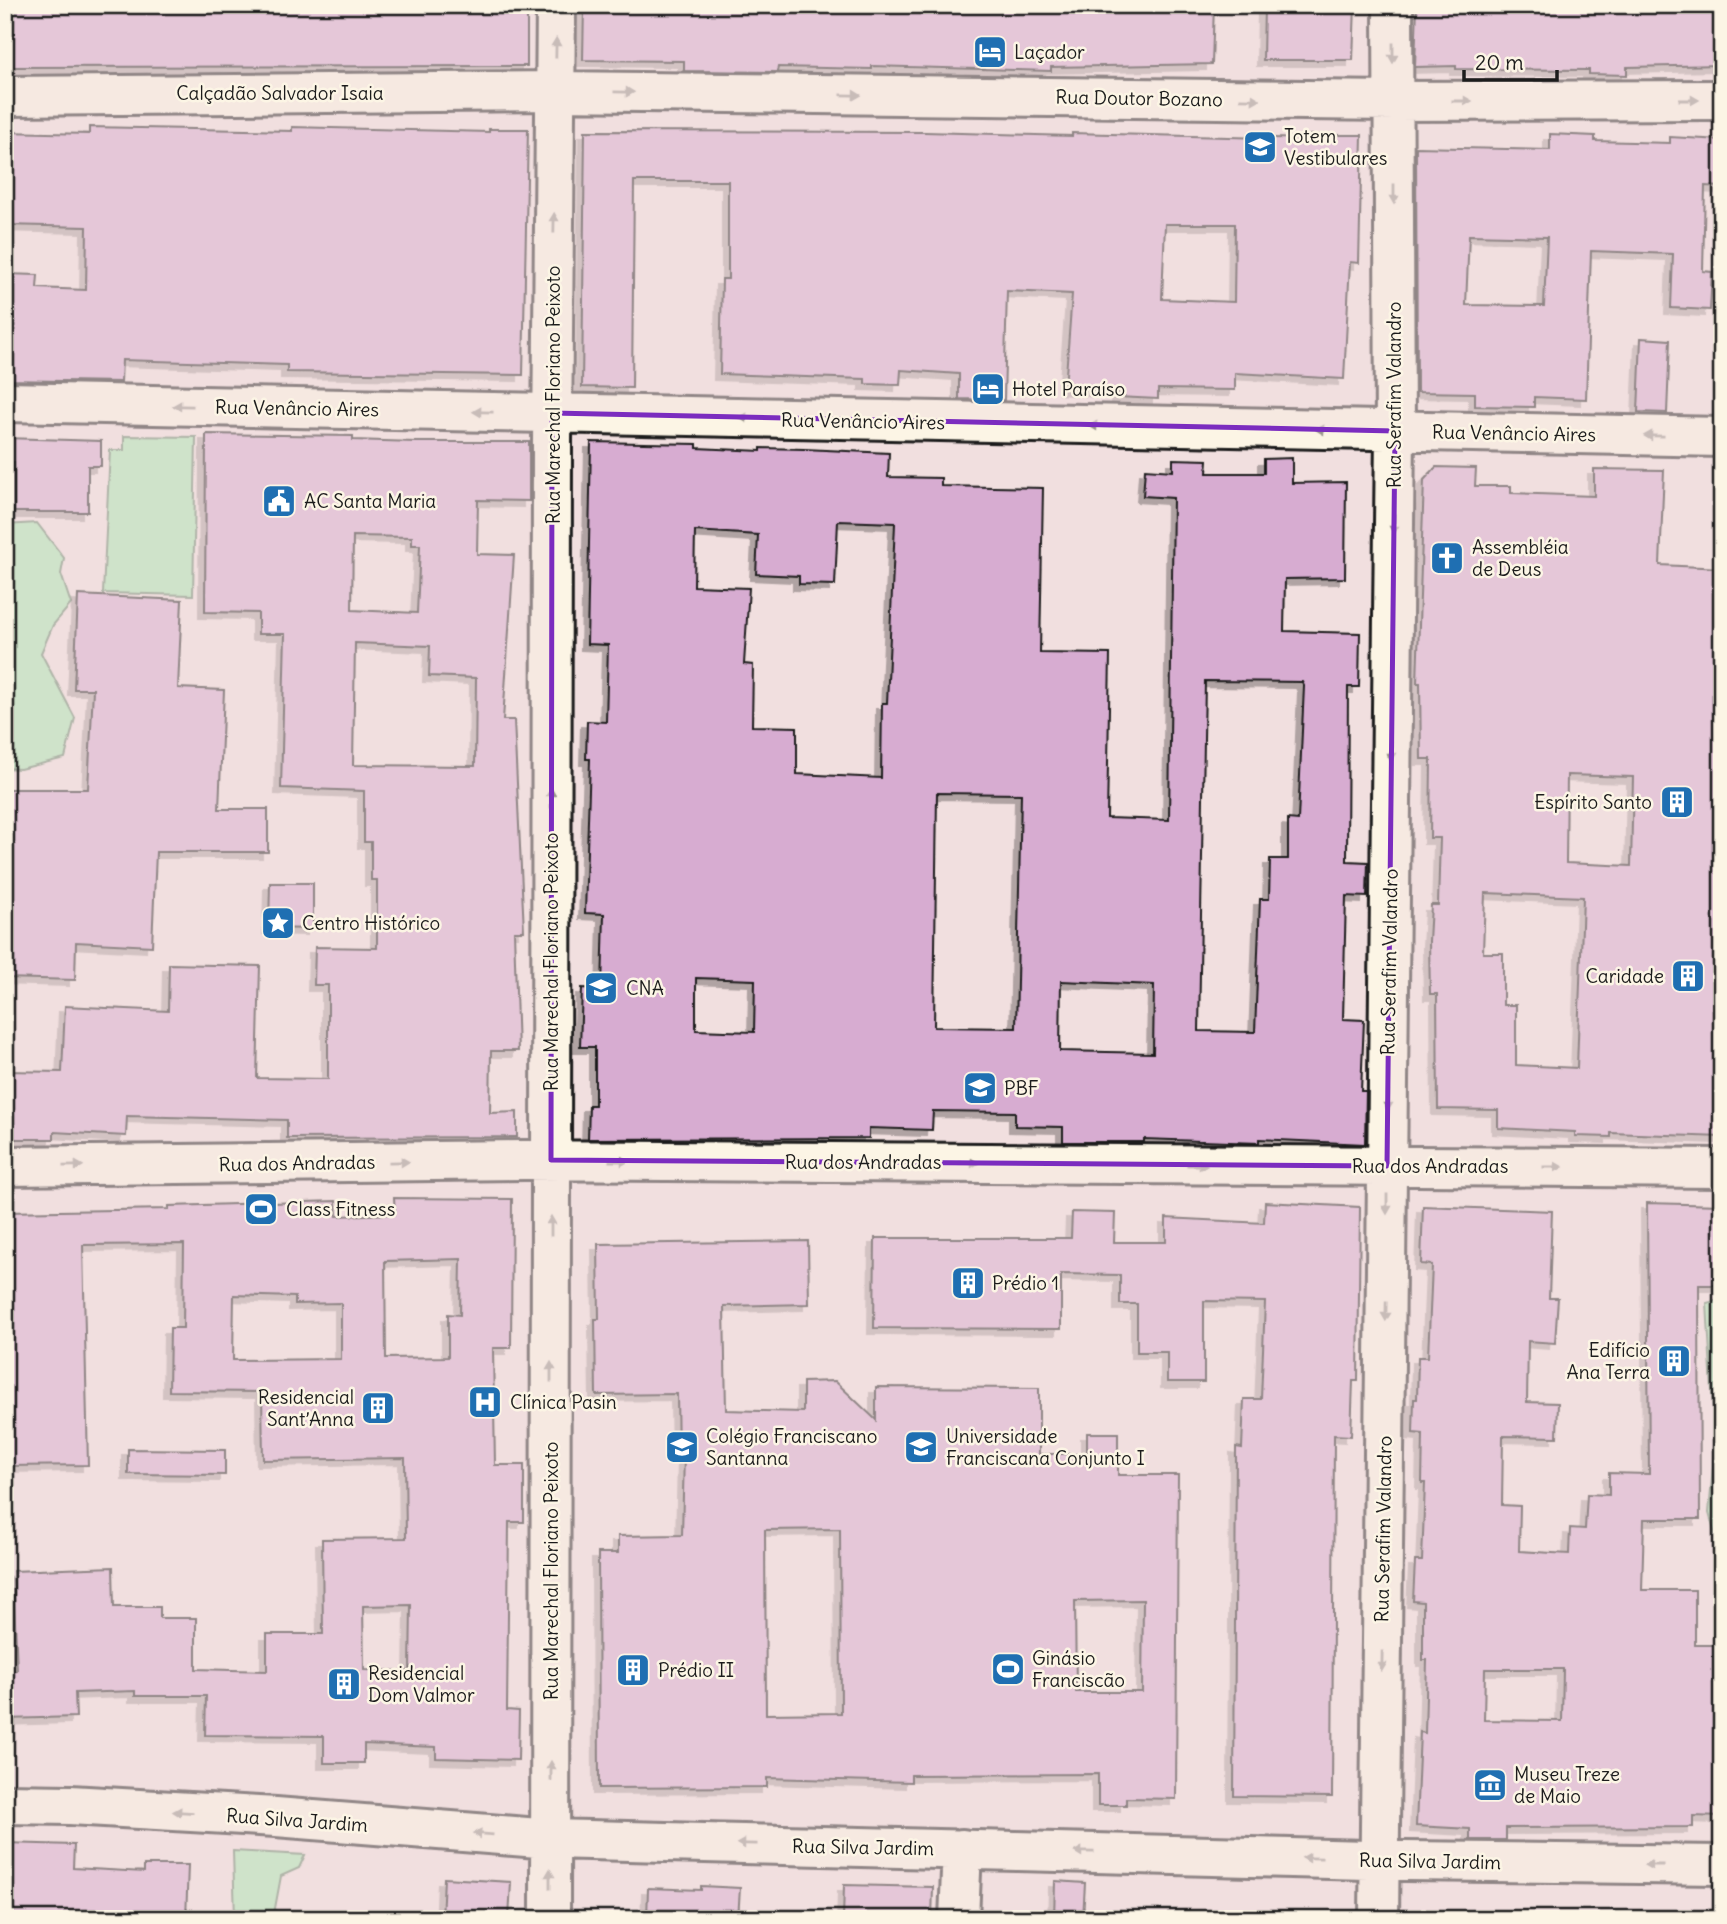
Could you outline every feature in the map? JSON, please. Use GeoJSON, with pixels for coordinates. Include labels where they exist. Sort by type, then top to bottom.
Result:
{"type":"FeatureCollection","features":[{"type":"Feature","properties":{"kind":"street","name":"Rua Marechal Floriano Peixoto"},"geometry":{"type":"LineString","coordinates":[[550,1919],[552,413],[556,5]]}},
{"type":"Feature","properties":{"kind":"street","name":"Rua Serafim Valandro"},"geometry":{"type":"LineString","coordinates":[[1379,1919],[1395,431],[1393,5]]}},
{"type":"Feature","properties":{"kind":"street","name":"Calçadão Salvador Isaia"},"geometry":{"type":"LineString","coordinates":[[5,96],[555,91]]}},
{"type":"Feature","properties":{"kind":"street","name":"Rua Doutor Bozano"},"geometry":{"type":"LineString","coordinates":[[555,91],[1394,101],[1722,100]]}},
{"type":"Feature","properties":{"kind":"street","name":"Rua Venâncio Aires"},"geometry":{"type":"LineString","coordinates":[[5,402],[1722,437]]}},
{"type":"Feature","properties":{"kind":"street","name":"Rua dos Andradas"},"geometry":{"type":"LineString","coordinates":[[5,1166],[551,1160],[1722,1168]]}},
{"type":"Feature","properties":{"kind":"street","name":"Rua Silva Jardim"},"geometry":{"type":"LineString","coordinates":[[5,1804],[70,1805],[276,1817],[551,1839],[1380,1860],[1722,1865]]}},
{"type":"Feature","properties":{"kind":"street"},"geometry":{"type":"LineString","coordinates":[[960,1919],[962,1849]]}},
{"type":"Feature","properties":{"kind":"highlighted area"},"geometry":{"type":"Polygon","coordinates":[[[552,413],[1395,431],[1387,1166],[551,1160],[552,413]]]}},
{"type":"Feature","properties":{"kind":"green space"},"geometry":{"type":"Polygon","coordinates":[[[124,436],[196,437],[193,595],[103,593],[110,450],[124,450],[124,436]]]}},
{"type":"Feature","properties":{"kind":"green space"},"geometry":{"type":"Polygon","coordinates":[[[37,523],[64,558],[61,574],[71,604],[53,625],[41,653],[75,718],[65,758],[20,769],[5,768],[5,525],[37,523]]]}},
{"type":"Feature","properties":{"kind":"green space"},"geometry":{"type":"Polygon","coordinates":[[[1722,1299],[1722,1560],[1709,1513],[1715,1443],[1707,1303],[1722,1299]]]}},
{"type":"Feature","properties":{"kind":"green space"},"geometry":{"type":"Polygon","coordinates":[[[233,1851],[305,1855],[299,1868],[281,1876],[273,1919],[235,1919],[233,1851]]]}},
{"type":"Feature","properties":{"kind":"building"},"geometry":{"type":"Polygon","coordinates":[[[5,5],[527,5],[527,66],[5,67],[5,5]]]}},
{"type":"Feature","properties":{"kind":"building"},"geometry":{"type":"Polygon","coordinates":[[[584,5],[914,5],[977,10],[978,5],[1214,5],[1212,64],[1051,67],[1051,71],[872,66],[872,69],[778,67],[777,72],[684,71],[684,61],[583,60],[584,5]]]}},
{"type":"Feature","properties":{"kind":"building"},"geometry":{"type":"Polygon","coordinates":[[[1264,5],[1355,5],[1353,60],[1263,60],[1264,5]]]}},
{"type":"Feature","properties":{"kind":"building"},"geometry":{"type":"Polygon","coordinates":[[[1417,5],[1722,8],[1722,65],[1627,67],[1627,75],[1589,74],[1589,70],[1415,67],[1417,5]]]}},
{"type":"Feature","properties":{"kind":"building"},"geometry":{"type":"Polygon","coordinates":[[[89,127],[292,131],[292,127],[489,132],[489,129],[528,129],[523,375],[287,372],[287,365],[122,360],[121,382],[5,380],[5,274],[38,275],[37,288],[86,290],[87,227],[5,225],[5,132],[89,134],[89,127]]]}},
{"type":"Feature","properties":{"kind":"building"},"geometry":{"type":"Polygon","coordinates":[[[585,131],[925,132],[1072,136],[1072,133],[1310,139],[1310,135],[1362,135],[1359,263],[1350,262],[1344,379],[1235,373],[1235,390],[1158,389],[1158,399],[1117,397],[1118,392],[1065,388],[1072,294],[1007,291],[1004,400],[959,399],[959,374],[901,370],[900,385],[865,384],[865,379],[720,374],[722,279],[728,279],[728,181],[634,181],[632,388],[582,387],[585,131]],[[1165,224],[1162,299],[1234,302],[1235,224],[1165,224]]]}},
{"type":"Feature","properties":{"kind":"building"},"geometry":{"type":"Polygon","coordinates":[[[1550,134],[1595,136],[1595,141],[1670,143],[1670,137],[1722,140],[1722,187],[1705,186],[1703,271],[1712,272],[1710,310],[1671,308],[1673,254],[1591,251],[1586,399],[1534,397],[1534,407],[1475,406],[1475,393],[1417,392],[1416,147],[1550,150],[1550,134]],[[1469,235],[1466,305],[1544,306],[1547,237],[1469,235]]]}},
{"type":"Feature","properties":{"kind":"building"},"geometry":{"type":"Polygon","coordinates":[[[1641,338],[1670,340],[1667,413],[1638,412],[1641,338]]]}},
{"type":"Feature","properties":{"kind":"building"},"geometry":{"type":"Polygon","coordinates":[[[206,434],[353,436],[353,440],[415,442],[529,442],[529,501],[478,500],[477,554],[514,555],[503,720],[514,720],[524,931],[514,931],[518,1051],[491,1051],[490,1113],[517,1112],[517,1137],[287,1138],[287,1120],[127,1116],[126,1136],[54,1132],[54,1139],[5,1139],[5,1071],[62,1072],[65,1006],[168,1011],[169,964],[260,966],[257,1078],[328,1079],[328,985],[314,985],[315,947],[377,948],[377,880],[371,880],[371,842],[364,842],[364,791],[281,788],[285,634],[258,634],[258,613],[205,612],[206,434]],[[353,536],[352,610],[417,613],[420,545],[412,545],[412,537],[353,536]],[[355,643],[353,765],[475,766],[476,678],[429,676],[430,646],[355,643]]]}},
{"type":"Feature","properties":{"kind":"building"},"geometry":{"type":"Polygon","coordinates":[[[5,438],[101,441],[101,466],[88,466],[88,512],[14,512],[14,462],[5,462],[5,438]]]}},
{"type":"Feature","properties":{"kind":"building"},"geometry":{"type":"Polygon","coordinates":[[[591,442],[697,444],[697,448],[761,451],[761,448],[889,453],[888,477],[941,478],[941,486],[1043,488],[1040,653],[1110,654],[1107,818],[1169,820],[1173,498],[1143,496],[1145,469],[1173,471],[1173,459],[1208,460],[1207,473],[1264,473],[1264,459],[1292,458],[1292,483],[1346,482],[1345,578],[1285,579],[1284,631],[1360,633],[1359,687],[1348,687],[1347,861],[1368,862],[1367,897],[1346,896],[1343,1019],[1364,1020],[1361,1091],[1366,1091],[1365,1144],[1259,1139],[1259,1143],[1144,1139],[1144,1142],[1063,1142],[1063,1127],[1015,1126],[1015,1112],[933,1111],[932,1130],[869,1128],[869,1138],[588,1139],[589,1105],[595,1105],[595,1047],[580,1047],[582,988],[602,989],[604,914],[585,913],[590,759],[586,759],[587,721],[606,722],[608,645],[587,644],[591,442]],[[838,521],[835,585],[799,584],[799,576],[756,574],[758,535],[695,531],[694,586],[749,588],[744,664],[753,665],[752,726],[797,727],[797,774],[881,778],[882,703],[887,703],[895,523],[838,521]],[[1205,681],[1199,1031],[1255,1032],[1260,899],[1269,899],[1270,859],[1288,859],[1288,819],[1298,820],[1304,686],[1302,682],[1205,681]],[[937,793],[934,1027],[1016,1028],[1021,794],[937,793]],[[696,978],[696,1030],[754,1032],[755,980],[696,978]],[[1061,981],[1060,1051],[1153,1053],[1154,985],[1061,981]]]}},
{"type":"Feature","properties":{"kind":"building"},"geometry":{"type":"Polygon","coordinates":[[[1436,467],[1476,468],[1475,486],[1511,486],[1511,493],[1594,496],[1594,469],[1664,470],[1660,565],[1722,568],[1722,1137],[1611,1133],[1611,1137],[1575,1136],[1575,1132],[1498,1128],[1498,1110],[1438,1109],[1437,994],[1430,994],[1429,941],[1431,905],[1438,905],[1440,838],[1430,838],[1431,759],[1421,759],[1420,683],[1417,683],[1424,480],[1436,467]],[[1567,775],[1566,863],[1631,866],[1633,777],[1567,775]],[[1485,893],[1483,953],[1503,953],[1503,1005],[1516,1005],[1516,1065],[1577,1068],[1583,897],[1485,893]]]}},
{"type":"Feature","properties":{"kind":"building"},"geometry":{"type":"Polygon","coordinates":[[[78,595],[182,600],[178,688],[224,690],[219,809],[268,809],[268,852],[156,852],[152,946],[76,942],[75,980],[5,978],[5,789],[88,789],[93,689],[74,689],[78,595]]]}},
{"type":"Feature","properties":{"kind":"building"},"geometry":{"type":"Polygon","coordinates":[[[270,883],[313,883],[313,929],[269,928],[270,883]]]}},
{"type":"Feature","properties":{"kind":"building"},"geometry":{"type":"Polygon","coordinates":[[[394,1198],[512,1199],[511,1348],[493,1348],[495,1465],[524,1465],[524,1522],[509,1522],[507,1710],[519,1711],[518,1760],[436,1758],[436,1747],[364,1744],[364,1763],[324,1763],[324,1736],[205,1735],[206,1696],[135,1696],[135,1691],[75,1693],[76,1717],[5,1719],[5,1671],[17,1671],[13,1571],[113,1567],[114,1607],[160,1607],[160,1618],[196,1618],[196,1669],[267,1671],[267,1634],[323,1634],[322,1539],[406,1538],[405,1458],[263,1460],[262,1392],[169,1391],[170,1328],[183,1328],[184,1244],[83,1245],[88,1465],[8,1466],[5,1212],[169,1209],[169,1206],[336,1201],[337,1216],[395,1214],[394,1198]],[[461,1259],[385,1261],[386,1358],[448,1357],[448,1314],[460,1315],[461,1259]],[[234,1295],[233,1360],[341,1359],[341,1303],[295,1304],[295,1297],[234,1295]],[[411,1605],[363,1606],[364,1670],[410,1671],[411,1605]]]}},
{"type":"Feature","properties":{"kind":"building"},"geometry":{"type":"Polygon","coordinates":[[[1265,1202],[1360,1207],[1358,1381],[1353,1381],[1351,1436],[1334,1435],[1332,1797],[1234,1796],[1236,1447],[1242,1448],[1244,1399],[1261,1399],[1265,1302],[1204,1301],[1204,1382],[1167,1382],[1167,1352],[1137,1352],[1137,1304],[1120,1304],[1120,1275],[1061,1274],[1061,1329],[874,1328],[875,1238],[1071,1238],[1072,1212],[1115,1213],[1114,1242],[1166,1242],[1166,1218],[1264,1223],[1265,1202]]]}},
{"type":"Feature","properties":{"kind":"building"},"geometry":{"type":"Polygon","coordinates":[[[1647,1203],[1722,1205],[1722,1285],[1699,1285],[1700,1519],[1644,1519],[1642,1590],[1695,1590],[1695,1645],[1722,1645],[1722,1817],[1693,1816],[1693,1827],[1506,1828],[1506,1840],[1470,1840],[1470,1829],[1416,1826],[1420,1732],[1425,1733],[1427,1660],[1423,1660],[1423,1602],[1413,1601],[1415,1561],[1422,1561],[1425,1483],[1422,1483],[1423,1434],[1413,1433],[1418,1357],[1428,1357],[1432,1265],[1421,1264],[1423,1206],[1552,1211],[1549,1298],[1558,1298],[1555,1343],[1528,1341],[1527,1402],[1558,1403],[1557,1437],[1503,1436],[1502,1505],[1520,1506],[1519,1551],[1569,1554],[1570,1528],[1585,1529],[1587,1494],[1609,1495],[1609,1473],[1649,1474],[1647,1203]],[[1485,1669],[1484,1720],[1562,1721],[1563,1669],[1485,1669]]]}},
{"type":"Feature","properties":{"kind":"building"},"geometry":{"type":"Polygon","coordinates":[[[808,1241],[809,1304],[724,1306],[726,1410],[803,1412],[803,1382],[835,1381],[876,1420],[876,1387],[1039,1388],[1039,1454],[1087,1454],[1087,1433],[1118,1433],[1118,1475],[1178,1475],[1176,1799],[1126,1798],[1126,1805],[1098,1805],[1098,1774],[911,1775],[911,1782],[767,1778],[767,1787],[599,1788],[598,1553],[618,1553],[618,1536],[682,1535],[684,1454],[678,1454],[677,1394],[596,1395],[598,1244],[808,1241]],[[840,1529],[765,1530],[766,1714],[841,1713],[840,1529]],[[1143,1600],[1075,1601],[1076,1692],[1142,1692],[1143,1600]]]}},
{"type":"Feature","properties":{"kind":"building"},"geometry":{"type":"Polygon","coordinates":[[[128,1449],[225,1450],[225,1475],[128,1474],[128,1449]]]}},
{"type":"Feature","properties":{"kind":"building"},"geometry":{"type":"Polygon","coordinates":[[[5,1843],[74,1845],[73,1868],[144,1872],[144,1865],[188,1865],[186,1919],[5,1916],[5,1843]]]}},
{"type":"Feature","properties":{"kind":"building"},"geometry":{"type":"Polygon","coordinates":[[[444,1878],[511,1882],[509,1919],[442,1919],[444,1878]]]}},
{"type":"Feature","properties":{"kind":"building"},"geometry":{"type":"Polygon","coordinates":[[[1055,1881],[1085,1883],[1083,1919],[1054,1919],[1055,1881]]]}},
{"type":"Feature","properties":{"kind":"building"},"geometry":{"type":"Polygon","coordinates":[[[844,1885],[933,1887],[932,1919],[843,1919],[844,1885]]]}},
{"type":"Feature","properties":{"kind":"building"},"geometry":{"type":"Polygon","coordinates":[[[701,1886],[740,1888],[738,1919],[647,1919],[648,1888],[701,1890],[701,1886]]]}},
{"type":"Feature","properties":{"kind":"place","name":"Laçador"},"geometry":{"type":"Point","coordinates":[990,52]}},
{"type":"Feature","properties":{"kind":"place","name":"Totem Vestibulares"},"geometry":{"type":"Point","coordinates":[1260,147]}},
{"type":"Feature","properties":{"kind":"place","name":"Hotel Paraíso"},"geometry":{"type":"Point","coordinates":[988,389]}},
{"type":"Feature","properties":{"kind":"place","name":"AC Santa Maria"},"geometry":{"type":"Point","coordinates":[279,501]}},
{"type":"Feature","properties":{"kind":"place","name":"Assembléia de Deus"},"geometry":{"type":"Point","coordinates":[1447,558]}},
{"type":"Feature","properties":{"kind":"place","name":"Espírito Santo"},"geometry":{"type":"Point","coordinates":[1677,802]}},
{"type":"Feature","properties":{"kind":"place","name":"Centro Histórico"},"geometry":{"type":"Point","coordinates":[278,923]}},
{"type":"Feature","properties":{"kind":"place","name":"Caridade"},"geometry":{"type":"Point","coordinates":[1688,976]}},
{"type":"Feature","properties":{"kind":"place","name":"CNA"},"geometry":{"type":"Point","coordinates":[601,988]}},
{"type":"Feature","properties":{"kind":"place","name":"PBF"},"geometry":{"type":"Point","coordinates":[980,1088]}},
{"type":"Feature","properties":{"kind":"place","name":"Class Fitness"},"geometry":{"type":"Point","coordinates":[261,1209]}},
{"type":"Feature","properties":{"kind":"place","name":"Prédio 1"},"geometry":{"type":"Point","coordinates":[968,1283]}},
{"type":"Feature","properties":{"kind":"place","name":"Edifício Ana Terra"},"geometry":{"type":"Point","coordinates":[1674,1361]}},
{"type":"Feature","properties":{"kind":"place","name":"Clínica Pasin"},"geometry":{"type":"Point","coordinates":[485,1402]}},
{"type":"Feature","properties":{"kind":"place","name":"Residencial Sant’Anna"},"geometry":{"type":"Point","coordinates":[378,1408]}},
{"type":"Feature","properties":{"kind":"place","name":"Colégio Franciscano Santanna"},"geometry":{"type":"Point","coordinates":[682,1447]}},
{"type":"Feature","properties":{"kind":"place","name":"Universidade Franciscana Conjunto I"},"geometry":{"type":"Point","coordinates":[921,1447]}},
{"type":"Feature","properties":{"kind":"place","name":"Ginásio Franciscão"},"geometry":{"type":"Point","coordinates":[1008,1669]}},
{"type":"Feature","properties":{"kind":"place","name":"Prédio II"},"geometry":{"type":"Point","coordinates":[633,1670]}},
{"type":"Feature","properties":{"kind":"place","name":"Residencial Dom Valmor"},"geometry":{"type":"Point","coordinates":[344,1684]}},
{"type":"Feature","properties":{"kind":"place","name":"Museu Treze de Maio"},"geometry":{"type":"Point","coordinates":[1490,1785]}}]}
